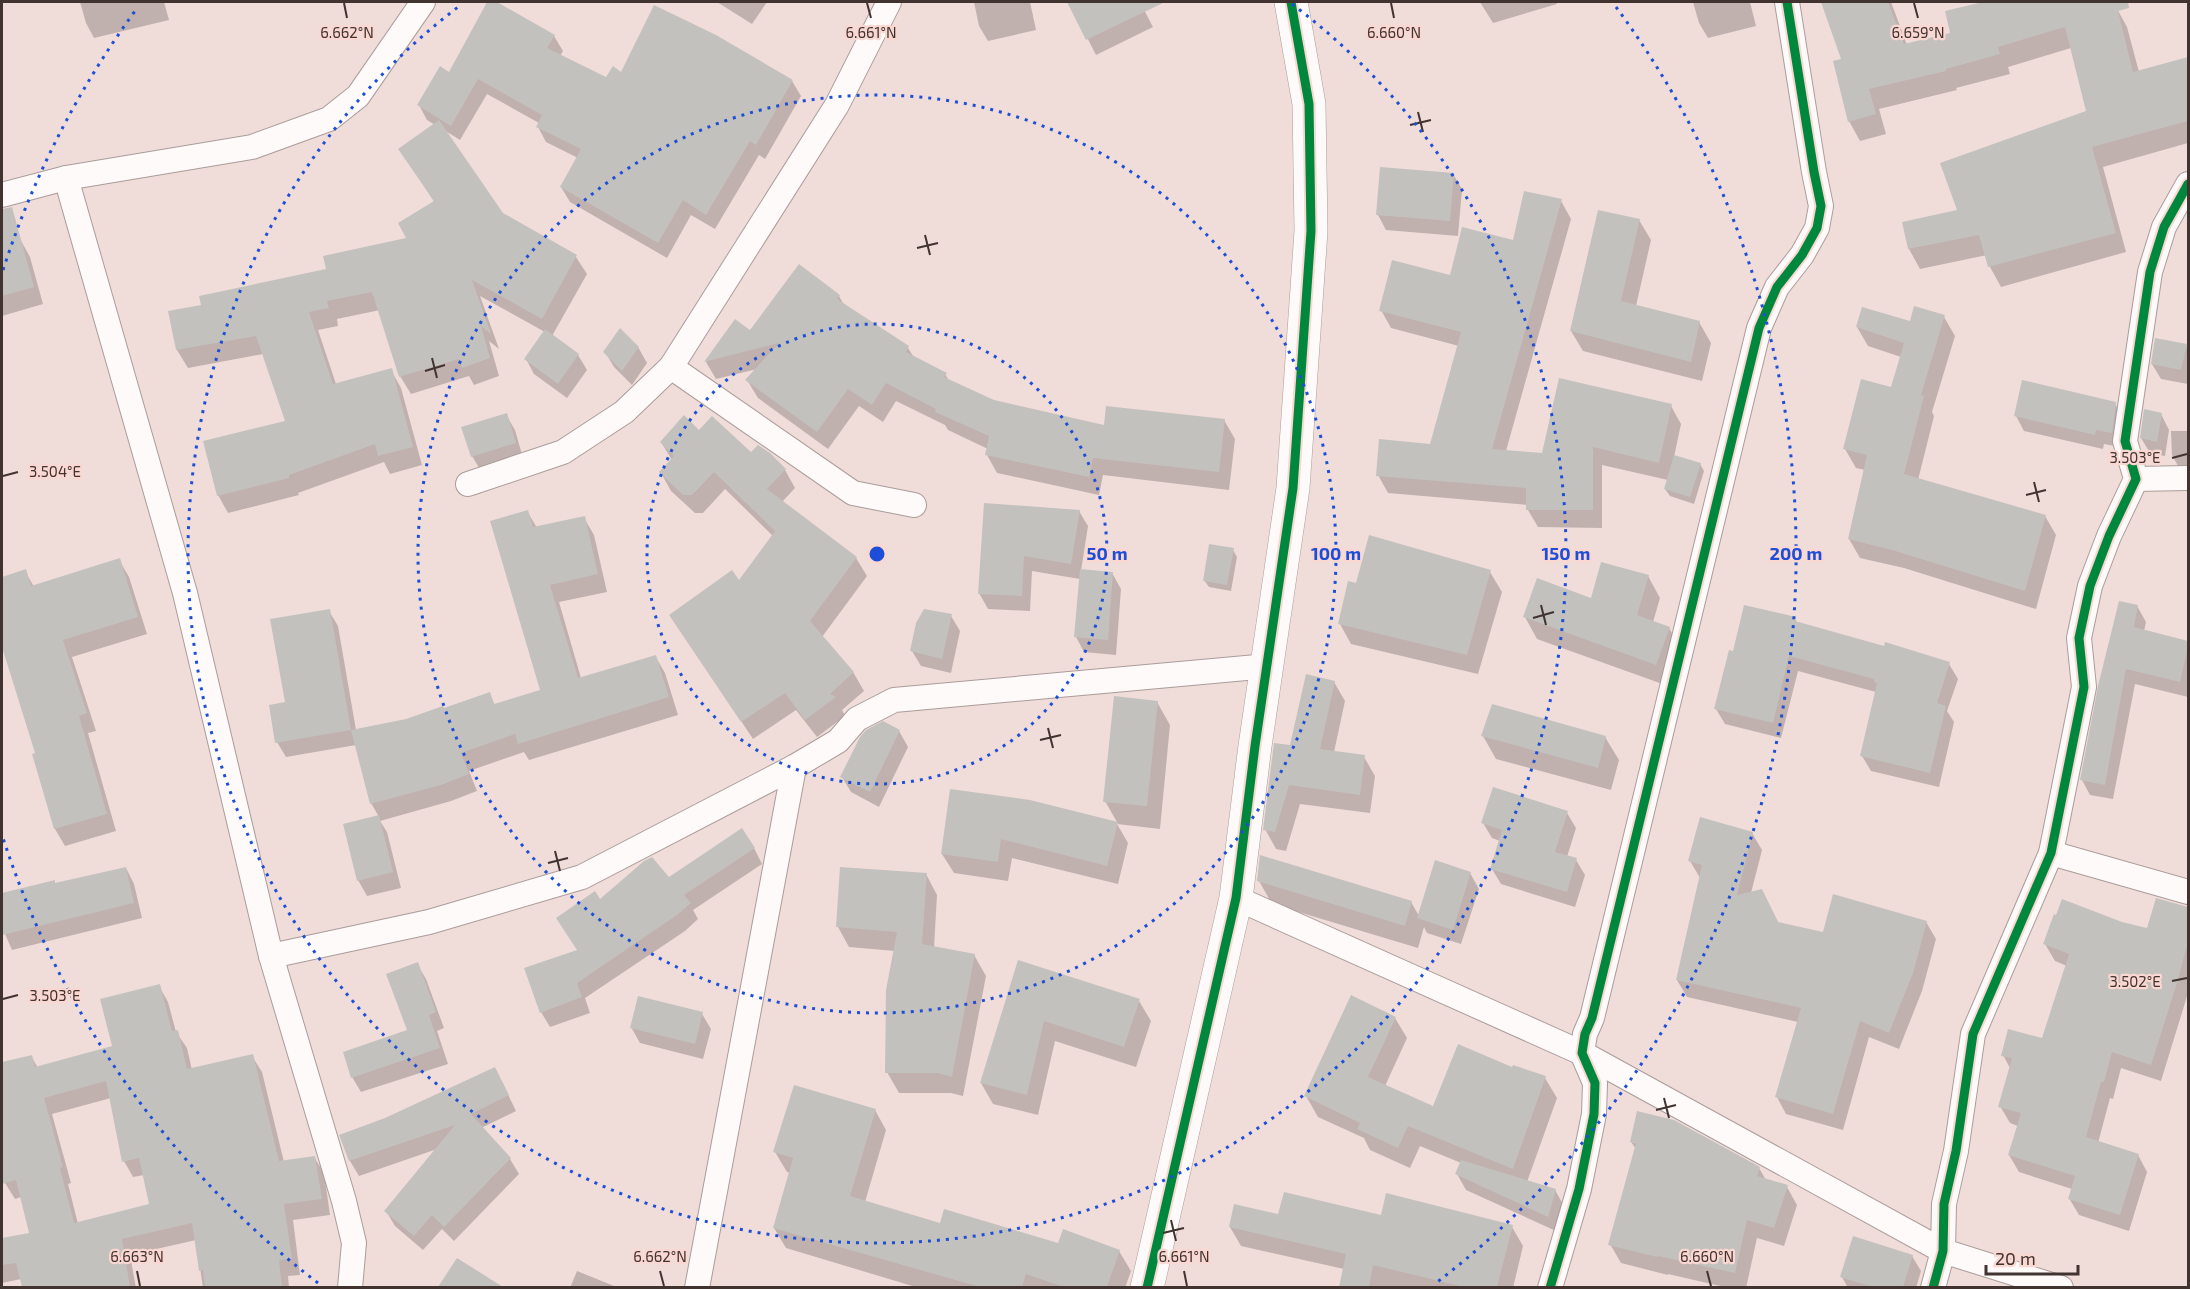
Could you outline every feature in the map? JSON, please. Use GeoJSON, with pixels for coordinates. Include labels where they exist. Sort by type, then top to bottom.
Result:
{"type":"FeatureCollection","features":[{"type":"Feature","properties":{"kind":"street"},"geometry":{"type":"LineString","coordinates":[[2,195],[66,178],[252,147],[329,119],[358,96],[423,2]]}},
{"type":"Feature","properties":{"kind":"street"},"geometry":{"type":"LineString","coordinates":[[468,484],[563,452],[624,412],[671,367],[837,105],[889,2]]}},
{"type":"Feature","properties":{"kind":"street"},"geometry":{"type":"LineString","coordinates":[[1147,1287],[1236,898],[1255,746],[1293,488],[1311,231],[1308,104],[1291,2]]}},
{"type":"Feature","properties":{"kind":"street"},"geometry":{"type":"LineString","coordinates":[[1550,1287],[1579,1189],[1594,1114],[1595,1083],[1582,1053],[1759,328],[1777,287],[1802,255],[1817,228],[1821,206],[1787,2]]}},
{"type":"Feature","properties":{"kind":"street"},"geometry":{"type":"LineString","coordinates":[[66,178],[185,593],[271,956],[344,1201],[354,1243],[350,1287]]}},
{"type":"Feature","properties":{"kind":"street"},"geometry":{"type":"LineString","coordinates":[[1934,1287],[1943,1251],[1944,1204],[1956,1151],[1973,1034],[2051,853],[2084,687],[2079,638],[2090,585],[2109,536],[2136,479],[2125,441],[2150,272],[2164,227],[2188,184]]}},
{"type":"Feature","properties":{"kind":"street"},"geometry":{"type":"LineString","coordinates":[[671,367],[853,493],[914,505]]}},
{"type":"Feature","properties":{"kind":"street"},"geometry":{"type":"LineString","coordinates":[[2136,479],[2188,478]]}},
{"type":"Feature","properties":{"kind":"street"},"geometry":{"type":"LineString","coordinates":[[271,956],[429,922],[582,877],[794,767],[838,741],[857,718],[894,700],[1268,666]]}},
{"type":"Feature","properties":{"kind":"street"},"geometry":{"type":"LineString","coordinates":[[697,1287],[794,767]]}},
{"type":"Feature","properties":{"kind":"street"},"geometry":{"type":"LineString","coordinates":[[2051,853],[2188,892]]}},
{"type":"Feature","properties":{"kind":"street"},"geometry":{"type":"LineString","coordinates":[[1236,898],[1582,1053],[1943,1251],[2061,1287]]}},
{"type":"Feature","properties":{"kind":"building"},"geometry":{"type":"Polygon","coordinates":[[[487,2],[497,2],[555,35],[547,48],[606,77],[613,66],[621,72],[654,5],[716,35],[793,80],[756,145],[750,141],[706,215],[683,200],[658,243],[560,187],[581,149],[536,127],[542,115],[478,79],[451,126],[417,105],[440,66],[449,72],[487,2]]]}},
{"type":"Feature","properties":{"kind":"building"},"geometry":{"type":"Polygon","coordinates":[[[1067,2],[1165,2],[1086,40],[1067,2]]]}},
{"type":"Feature","properties":{"kind":"building"},"geometry":{"type":"Polygon","coordinates":[[[1821,2],[1888,2],[1904,44],[1950,33],[1945,11],[1983,2],[2128,2],[2129,8],[2118,11],[2133,72],[2188,57],[2188,121],[2092,147],[2116,233],[1988,267],[1979,235],[1908,249],[1902,222],[1957,210],[1940,163],[2086,111],[2065,27],[1998,47],[2000,54],[1946,69],[1946,71],[1869,89],[1876,114],[1848,122],[1833,61],[1841,59],[1821,2]]]}},
{"type":"Feature","properties":{"kind":"building"},"geometry":{"type":"Polygon","coordinates":[[[439,120],[503,213],[577,255],[542,319],[472,280],[491,334],[481,326],[490,358],[462,368],[459,359],[399,377],[372,292],[327,301],[329,308],[309,312],[333,384],[392,368],[413,447],[378,456],[375,444],[289,475],[289,478],[217,496],[203,441],[285,421],[256,336],[176,350],[168,311],[201,305],[199,296],[326,269],[323,256],[406,238],[398,223],[434,201],[398,149],[439,120]]]}},
{"type":"Feature","properties":{"kind":"building"},"geometry":{"type":"Polygon","coordinates":[[[1380,167],[1454,173],[1450,221],[1376,215],[1380,167]]]}},
{"type":"Feature","properties":{"kind":"building"},"geometry":{"type":"Polygon","coordinates":[[[1524,191],[1562,199],[1492,449],[1542,453],[1559,378],[1672,404],[1659,463],[1593,447],[1593,510],[1526,510],[1526,488],[1376,476],[1379,439],[1430,444],[1461,332],[1379,311],[1392,260],[1450,275],[1462,227],[1513,240],[1524,191]]]}},
{"type":"Feature","properties":{"kind":"building"},"geometry":{"type":"Polygon","coordinates":[[[12,207],[34,287],[2,296],[2,209],[12,207]]]}},
{"type":"Feature","properties":{"kind":"building"},"geometry":{"type":"Polygon","coordinates":[[[1598,210],[1640,219],[1621,301],[1700,321],[1691,362],[1570,331],[1598,210]]]}},
{"type":"Feature","properties":{"kind":"building"},"geometry":{"type":"Polygon","coordinates":[[[799,264],[840,295],[837,299],[909,346],[906,352],[947,373],[944,377],[994,400],[1104,425],[1106,406],[1225,419],[1219,472],[1093,458],[1089,477],[985,455],[989,436],[935,412],[936,409],[886,383],[872,405],[848,389],[817,432],[745,380],[779,343],[704,362],[735,319],[750,330],[799,264]]]}},
{"type":"Feature","properties":{"kind":"building"},"geometry":{"type":"Polygon","coordinates":[[[1914,306],[1945,315],[1921,395],[1924,396],[1904,474],[2046,515],[2025,591],[1892,550],[1848,539],[1867,455],[1843,449],[1861,379],[1891,387],[1904,343],[1856,327],[1862,307],[1910,321],[1914,306]]]}},
{"type":"Feature","properties":{"kind":"building"},"geometry":{"type":"Polygon","coordinates":[[[620,328],[639,347],[622,371],[603,352],[620,328]]]}},
{"type":"Feature","properties":{"kind":"building"},"geometry":{"type":"Polygon","coordinates":[[[545,329],[579,354],[558,384],[524,359],[545,329]]]}},
{"type":"Feature","properties":{"kind":"building"},"geometry":{"type":"Polygon","coordinates":[[[2155,338],[2187,344],[2181,370],[2151,364],[2155,338]]]}},
{"type":"Feature","properties":{"kind":"building"},"geometry":{"type":"Polygon","coordinates":[[[2022,380],[2116,402],[2112,433],[2096,430],[2095,435],[2014,416],[2022,380]]]}},
{"type":"Feature","properties":{"kind":"building"},"geometry":{"type":"Polygon","coordinates":[[[2144,409],[2162,413],[2157,442],[2140,438],[2144,409]]]}},
{"type":"Feature","properties":{"kind":"building"},"geometry":{"type":"Polygon","coordinates":[[[507,413],[516,443],[471,457],[461,427],[507,413]]]}},
{"type":"Feature","properties":{"kind":"building"},"geometry":{"type":"Polygon","coordinates":[[[684,415],[699,430],[712,416],[751,452],[758,445],[770,453],[786,469],[767,489],[857,557],[810,621],[854,672],[830,694],[836,697],[805,720],[785,693],[741,722],[669,615],[732,570],[739,580],[775,531],[714,472],[692,495],[683,495],[659,472],[674,456],[660,442],[684,415]]]}},
{"type":"Feature","properties":{"kind":"building"},"geometry":{"type":"Polygon","coordinates":[[[1674,455],[1701,463],[1690,497],[1664,489],[1674,455]]]}},
{"type":"Feature","properties":{"kind":"building"},"geometry":{"type":"Polygon","coordinates":[[[984,503],[1080,510],[1071,564],[1024,556],[1022,596],[978,594],[984,503]]]}},
{"type":"Feature","properties":{"kind":"building"},"geometry":{"type":"Polygon","coordinates":[[[528,510],[533,527],[585,516],[598,574],[550,585],[578,678],[656,655],[669,697],[518,744],[515,734],[461,753],[469,774],[441,785],[370,804],[351,730],[406,719],[490,692],[494,704],[540,690],[490,521],[528,510]]]}},
{"type":"Feature","properties":{"kind":"building"},"geometry":{"type":"Polygon","coordinates":[[[1369,535],[1491,570],[1467,655],[1338,624],[1348,581],[1356,583],[1369,535]]]}},
{"type":"Feature","properties":{"kind":"building"},"geometry":{"type":"Polygon","coordinates":[[[1209,544],[1234,548],[1227,585],[1203,581],[1209,544]]]}},
{"type":"Feature","properties":{"kind":"building"},"geometry":{"type":"Polygon","coordinates":[[[120,558],[138,617],[63,640],[87,713],[79,716],[107,814],[54,829],[32,754],[35,753],[2,647],[2,577],[26,569],[31,586],[120,558]]]}},
{"type":"Feature","properties":{"kind":"building"},"geometry":{"type":"Polygon","coordinates":[[[1601,562],[1649,575],[1637,615],[1670,627],[1656,665],[1523,617],[1537,578],[1591,598],[1601,562]]]}},
{"type":"Feature","properties":{"kind":"building"},"geometry":{"type":"Polygon","coordinates":[[[1080,569],[1113,572],[1108,640],[1074,637],[1080,569]]]}},
{"type":"Feature","properties":{"kind":"building"},"geometry":{"type":"Polygon","coordinates":[[[2119,601],[2138,605],[2134,627],[2188,641],[2188,647],[2180,682],[2126,669],[2105,785],[2080,780],[2098,686],[2119,601]]]}},
{"type":"Feature","properties":{"kind":"building"},"geometry":{"type":"Polygon","coordinates":[[[1744,605],[1796,617],[1795,621],[1884,646],[1885,642],[1950,662],[1937,703],[1946,706],[1930,773],[1860,756],[1877,683],[1874,679],[1789,656],[1773,723],[1714,709],[1729,650],[1733,651],[1744,605]]]}},
{"type":"Feature","properties":{"kind":"building"},"geometry":{"type":"Polygon","coordinates":[[[330,609],[351,730],[275,743],[269,705],[285,702],[270,619],[330,609]]]}},
{"type":"Feature","properties":{"kind":"building"},"geometry":{"type":"Polygon","coordinates":[[[924,609],[952,614],[942,659],[910,651],[916,623],[924,609]]]}},
{"type":"Feature","properties":{"kind":"building"},"geometry":{"type":"Polygon","coordinates":[[[1306,674],[1335,681],[1320,749],[1365,755],[1360,795],[1289,785],[1275,832],[1263,830],[1274,743],[1290,745],[1306,674]]]}},
{"type":"Feature","properties":{"kind":"building"},"geometry":{"type":"Polygon","coordinates":[[[1114,696],[1158,701],[1147,806],[1103,802],[1114,696]]]}},
{"type":"Feature","properties":{"kind":"building"},"geometry":{"type":"Polygon","coordinates":[[[1492,704],[1606,736],[1598,768],[1481,736],[1492,704]]]}},
{"type":"Feature","properties":{"kind":"building"},"geometry":{"type":"Polygon","coordinates":[[[883,721],[900,730],[870,792],[840,777],[860,737],[866,730],[883,721]]]}},
{"type":"Feature","properties":{"kind":"building"},"geometry":{"type":"Polygon","coordinates":[[[1493,787],[1568,811],[1555,852],[1577,858],[1567,892],[1490,869],[1502,830],[1481,823],[1493,787]]]}},
{"type":"Feature","properties":{"kind":"building"},"geometry":{"type":"Polygon","coordinates":[[[950,789],[1030,800],[1118,822],[1107,866],[1001,839],[998,862],[941,854],[950,789]]]}},
{"type":"Feature","properties":{"kind":"building"},"geometry":{"type":"Polygon","coordinates":[[[379,815],[393,872],[357,881],[343,824],[379,815]]]}},
{"type":"Feature","properties":{"kind":"building"},"geometry":{"type":"Polygon","coordinates":[[[1700,817],[1753,832],[1737,895],[1762,889],[1778,922],[1823,932],[1833,894],[1927,921],[1913,973],[1889,1033],[1860,1021],[1833,1114],[1775,1097],[1801,1008],[1676,980],[1702,865],[1688,861],[1700,817]]]}},
{"type":"Feature","properties":{"kind":"building"},"geometry":{"type":"Polygon","coordinates":[[[742,828],[755,848],[684,895],[691,903],[677,915],[577,983],[582,997],[540,1013],[524,968],[577,950],[556,918],[595,891],[600,899],[644,861],[652,857],[669,877],[742,828]]]}},
{"type":"Feature","properties":{"kind":"building"},"geometry":{"type":"Polygon","coordinates":[[[1260,855],[1412,901],[1405,926],[1257,881],[1260,855]]]}},
{"type":"Feature","properties":{"kind":"building"},"geometry":{"type":"Polygon","coordinates":[[[1435,860],[1471,872],[1453,930],[1417,918],[1435,860]]]}},
{"type":"Feature","properties":{"kind":"building"},"geometry":{"type":"Polygon","coordinates":[[[126,867],[134,903],[2,935],[2,893],[55,880],[55,883],[126,867]]]}},
{"type":"Feature","properties":{"kind":"building"},"geometry":{"type":"Polygon","coordinates":[[[840,867],[927,873],[922,944],[975,954],[952,1077],[938,1073],[885,1073],[886,990],[897,932],[836,927],[840,867]]]}},
{"type":"Feature","properties":{"kind":"building"},"geometry":{"type":"Polygon","coordinates":[[[2156,898],[2188,907],[2188,942],[2177,983],[2151,1065],[2112,1052],[2086,1137],[2139,1154],[2120,1215],[2068,1199],[2075,1176],[2008,1155],[2021,1113],[1998,1107],[2012,1058],[2001,1056],[2008,1029],[2042,1038],[2069,954],[2043,944],[2062,899],[2122,922],[2147,928],[2156,898]]]}},
{"type":"Feature","properties":{"kind":"building"},"geometry":{"type":"Polygon","coordinates":[[[1018,960],[1140,999],[1124,1047],[1044,1021],[1027,1095],[980,1083],[1018,960]]]}},
{"type":"Feature","properties":{"kind":"building"},"geometry":{"type":"Polygon","coordinates":[[[418,962],[436,1012],[429,1015],[440,1048],[351,1078],[343,1052],[407,1030],[386,974],[418,962]]]}},
{"type":"Feature","properties":{"kind":"building"},"geometry":{"type":"Polygon","coordinates":[[[160,984],[172,1031],[178,1030],[187,1069],[253,1054],[279,1161],[315,1156],[322,1199],[284,1204],[292,1259],[279,1260],[282,1287],[205,1287],[203,1270],[199,1271],[192,1223],[122,1239],[130,1287],[22,1287],[16,1263],[2,1265],[2,1238],[29,1233],[16,1180],[2,1184],[2,1062],[32,1055],[35,1067],[112,1046],[100,999],[160,984]],[[106,1081],[44,1098],[63,1167],[60,1168],[74,1223],[149,1204],[139,1158],[122,1162],[106,1081]]]}},
{"type":"Feature","properties":{"kind":"building"},"geometry":{"type":"Polygon","coordinates":[[[1351,995],[1396,1017],[1368,1077],[1433,1106],[1458,1044],[1512,1067],[1513,1065],[1546,1076],[1513,1169],[1408,1126],[1398,1148],[1357,1129],[1360,1123],[1304,1096],[1351,995]]]}},
{"type":"Feature","properties":{"kind":"building"},"geometry":{"type":"Polygon","coordinates":[[[638,996],[703,1012],[695,1044],[630,1028],[638,996]]]}},
{"type":"Feature","properties":{"kind":"building"},"geometry":{"type":"Polygon","coordinates":[[[495,1067],[509,1095],[471,1114],[511,1158],[444,1227],[432,1215],[414,1236],[384,1211],[455,1125],[349,1161],[339,1135],[385,1118],[495,1067]]]}},
{"type":"Feature","properties":{"kind":"building"},"geometry":{"type":"Polygon","coordinates":[[[794,1085],[876,1109],[850,1196],[940,1223],[944,1209],[1058,1243],[1063,1229],[1120,1250],[1107,1287],[1064,1287],[1026,1274],[1022,1287],[980,1287],[773,1228],[793,1158],[773,1152],[794,1085]]]}},
{"type":"Feature","properties":{"kind":"building"},"geometry":{"type":"Polygon","coordinates":[[[1637,1111],[1674,1120],[1760,1167],[1757,1176],[1788,1185],[1774,1228],[1747,1220],[1735,1273],[1608,1245],[1636,1143],[1630,1142],[1637,1111]]]}},
{"type":"Feature","properties":{"kind":"building"},"geometry":{"type":"Polygon","coordinates":[[[1461,1160],[1556,1189],[1548,1217],[1455,1174],[1461,1160]]]}},
{"type":"Feature","properties":{"kind":"building"},"geometry":{"type":"Polygon","coordinates":[[[1284,1192],[1381,1215],[1386,1193],[1513,1225],[1497,1287],[1464,1287],[1373,1265],[1369,1287],[1339,1287],[1346,1254],[1229,1227],[1234,1204],[1278,1214],[1284,1192]]]}},
{"type":"Feature","properties":{"kind":"building"},"geometry":{"type":"Polygon","coordinates":[[[1853,1236],[1913,1255],[1903,1287],[1873,1287],[1840,1277],[1853,1236]]]}},
{"type":"Feature","properties":{"kind":"building"},"geometry":{"type":"Polygon","coordinates":[[[457,1258],[503,1287],[438,1287],[457,1258]]]}},
{"type":"Feature","properties":{"kind":"cycle path"},"geometry":{"type":"LineString","coordinates":[[1147,1288],[1236,898],[1255,746],[1293,488],[1311,231],[1309,104],[1291,2]]}},
{"type":"Feature","properties":{"kind":"cycle path"},"geometry":{"type":"LineString","coordinates":[[1550,1288],[1579,1189],[1594,1114],[1595,1083],[1582,1053],[1585,1034],[1592,1018],[1759,328],[1777,287],[1802,255],[1817,228],[1821,206],[1787,2]]}},
{"type":"Feature","properties":{"kind":"cycle path"},"geometry":{"type":"LineString","coordinates":[[1933,1288],[1943,1251],[1944,1204],[1956,1151],[1973,1034],[2051,853],[2084,687],[2079,638],[2090,586],[2109,536],[2136,479],[2125,441],[2150,272],[2164,227],[2188,184]]}}]}
